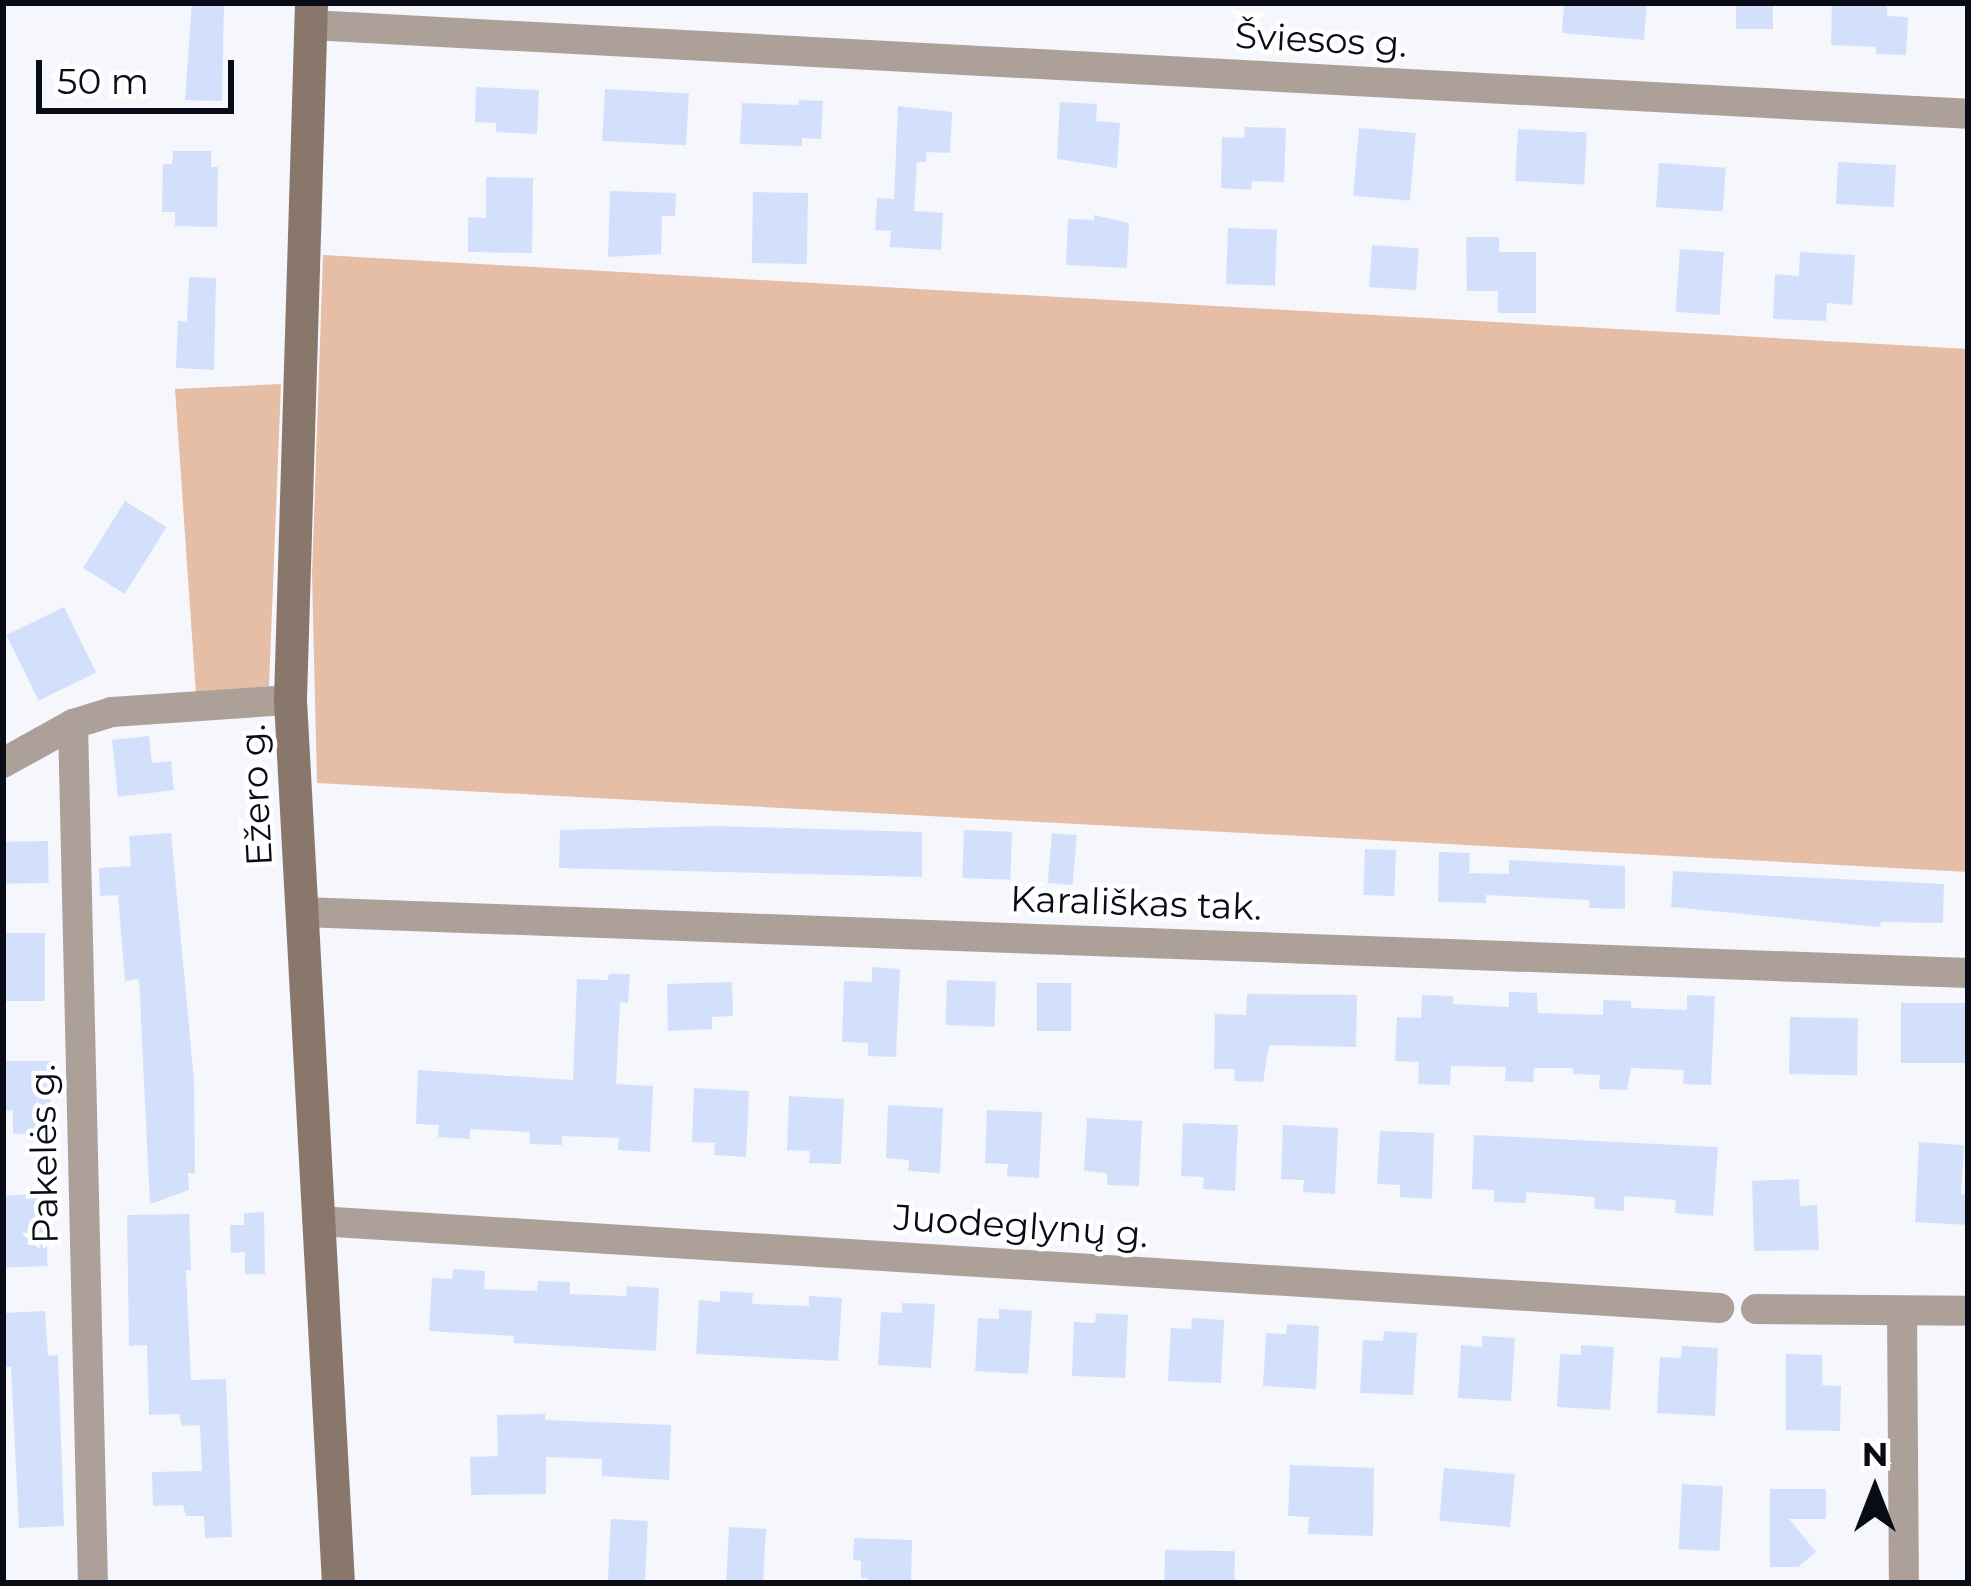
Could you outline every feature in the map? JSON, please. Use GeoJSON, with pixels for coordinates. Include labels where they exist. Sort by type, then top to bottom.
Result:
{"type":"FeatureCollection","features":[{"type":"Feature","properties":{"kind":"main road","name":"Ežero g."},"geometry":{"type":"LineString","coordinates":[[311,14],[290,700],[338,1583]]}},
{"type":"Feature","properties":{"kind":"street","name":"Šviesos g."},"geometry":{"type":"LineString","coordinates":[[311,14],[1968,114]]}},
{"type":"Feature","properties":{"kind":"street"},"geometry":{"type":"LineString","coordinates":[[3,763],[73,724],[157,707],[290,700]]}},
{"type":"Feature","properties":{"kind":"street","name":"Pakelės g."},"geometry":{"type":"LineString","coordinates":[[73,724],[93,1583]]}},
{"type":"Feature","properties":{"kind":"street","name":"Karališkas tak."},"geometry":{"type":"LineString","coordinates":[[302,912],[1968,973]]}},
{"type":"Feature","properties":{"kind":"street","name":"Juodeglynų g."},"geometry":{"type":"LineString","coordinates":[[319,1221],[1719,1308]]}},
{"type":"Feature","properties":{"kind":"street"},"geometry":{"type":"LineString","coordinates":[[1756,1309],[1968,1311]]}},
{"type":"Feature","properties":{"kind":"street"},"geometry":{"type":"LineString","coordinates":[[1902,1311],[1904,1583]]}},
{"type":"Feature","properties":{"kind":"shaded area"},"geometry":{"type":"Polygon","coordinates":[[[323,255],[1968,349],[1968,872],[317,783],[312,574],[323,255]]]}},
{"type":"Feature","properties":{"kind":"shaded area"},"geometry":{"type":"Polygon","coordinates":[[[281,384],[269,686],[196,694],[175,389],[281,384]]]}},
{"type":"Feature","properties":{"kind":"building"},"geometry":{"type":"Polygon","coordinates":[[[192,3],[224,3],[222,101],[185,100],[192,3]]]}},
{"type":"Feature","properties":{"kind":"building"},"geometry":{"type":"Polygon","coordinates":[[[1564,3],[1647,3],[1644,40],[1562,33],[1564,3]]]}},
{"type":"Feature","properties":{"kind":"building"},"geometry":{"type":"Polygon","coordinates":[[[1736,3],[1773,3],[1773,29],[1736,29],[1736,3]]]}},
{"type":"Feature","properties":{"kind":"building"},"geometry":{"type":"Polygon","coordinates":[[[1832,3],[1887,3],[1887,16],[1908,17],[1906,55],[1876,54],[1876,47],[1831,45],[1832,3]]]}},
{"type":"Feature","properties":{"kind":"building"},"geometry":{"type":"Polygon","coordinates":[[[476,87],[539,90],[537,134],[496,132],[496,123],[475,122],[476,87]]]}},
{"type":"Feature","properties":{"kind":"building"},"geometry":{"type":"Polygon","coordinates":[[[605,89],[689,93],[686,145],[602,141],[605,89]]]}},
{"type":"Feature","properties":{"kind":"building"},"geometry":{"type":"Polygon","coordinates":[[[799,100],[823,101],[821,139],[802,138],[802,146],[740,144],[742,103],[798,105],[799,100]]]}},
{"type":"Feature","properties":{"kind":"building"},"geometry":{"type":"Polygon","coordinates":[[[1060,102],[1097,104],[1096,121],[1120,123],[1117,168],[1057,159],[1060,102]]]}},
{"type":"Feature","properties":{"kind":"building"},"geometry":{"type":"Polygon","coordinates":[[[898,106],[952,112],[950,153],[926,152],[926,162],[917,162],[914,211],[943,213],[941,250],[890,247],[891,231],[875,230],[877,198],[894,199],[898,106]]]}},
{"type":"Feature","properties":{"kind":"building"},"geometry":{"type":"Polygon","coordinates":[[[1245,127],[1286,128],[1284,182],[1252,181],[1251,190],[1221,188],[1222,137],[1244,138],[1245,127]]]}},
{"type":"Feature","properties":{"kind":"building"},"geometry":{"type":"Polygon","coordinates":[[[1359,128],[1416,133],[1410,201],[1353,196],[1359,128]]]}},
{"type":"Feature","properties":{"kind":"building"},"geometry":{"type":"Polygon","coordinates":[[[1518,129],[1587,133],[1584,185],[1515,181],[1518,129]]]}},
{"type":"Feature","properties":{"kind":"building"},"geometry":{"type":"Polygon","coordinates":[[[173,151],[211,151],[211,167],[218,167],[217,227],[175,226],[175,212],[162,212],[163,164],[172,164],[173,151]]]}},
{"type":"Feature","properties":{"kind":"building"},"geometry":{"type":"Polygon","coordinates":[[[1838,162],[1896,165],[1894,207],[1836,204],[1838,162]]]}},
{"type":"Feature","properties":{"kind":"building"},"geometry":{"type":"Polygon","coordinates":[[[1659,163],[1726,168],[1723,212],[1656,207],[1659,163]]]}},
{"type":"Feature","properties":{"kind":"building"},"geometry":{"type":"Polygon","coordinates":[[[486,177],[533,178],[532,253],[468,252],[468,217],[486,218],[486,177]]]}},
{"type":"Feature","properties":{"kind":"building"},"geometry":{"type":"Polygon","coordinates":[[[610,191],[676,193],[675,216],[662,216],[661,254],[608,257],[610,191]]]}},
{"type":"Feature","properties":{"kind":"building"},"geometry":{"type":"Polygon","coordinates":[[[753,192],[808,193],[807,264],[752,263],[753,192]]]}},
{"type":"Feature","properties":{"kind":"building"},"geometry":{"type":"Polygon","coordinates":[[[1094,215],[1129,223],[1127,268],[1066,265],[1068,219],[1094,220],[1094,215]]]}},
{"type":"Feature","properties":{"kind":"building"},"geometry":{"type":"Polygon","coordinates":[[[1228,228],[1277,230],[1275,286],[1226,284],[1228,228]]]}},
{"type":"Feature","properties":{"kind":"building"},"geometry":{"type":"Polygon","coordinates":[[[1466,237],[1499,237],[1499,252],[1536,252],[1536,313],[1498,313],[1498,291],[1467,291],[1466,237]]]}},
{"type":"Feature","properties":{"kind":"building"},"geometry":{"type":"Polygon","coordinates":[[[1372,245],[1419,248],[1416,290],[1369,287],[1372,245]]]}},
{"type":"Feature","properties":{"kind":"building"},"geometry":{"type":"Polygon","coordinates":[[[1680,249],[1724,252],[1719,315],[1676,312],[1680,249]]]}},
{"type":"Feature","properties":{"kind":"building"},"geometry":{"type":"Polygon","coordinates":[[[1800,252],[1855,255],[1852,305],[1827,303],[1826,321],[1773,319],[1775,274],[1799,276],[1800,252]]]}},
{"type":"Feature","properties":{"kind":"building"},"geometry":{"type":"Polygon","coordinates":[[[189,277],[216,278],[214,370],[176,368],[178,321],[187,322],[189,277]]]}},
{"type":"Feature","properties":{"kind":"building"},"geometry":{"type":"Polygon","coordinates":[[[125,501],[167,527],[125,594],[83,568],[125,501]]]}},
{"type":"Feature","properties":{"kind":"building"},"geometry":{"type":"Polygon","coordinates":[[[64,607],[96,673],[38,701],[6,635],[64,607]]]}},
{"type":"Feature","properties":{"kind":"building"},"geometry":{"type":"Polygon","coordinates":[[[149,736],[152,763],[171,761],[174,790],[118,797],[112,740],[149,736]]]}},
{"type":"Feature","properties":{"kind":"building"},"geometry":{"type":"Polygon","coordinates":[[[716,826],[922,832],[922,877],[559,868],[560,830],[716,826]]]}},
{"type":"Feature","properties":{"kind":"building"},"geometry":{"type":"Polygon","coordinates":[[[964,830],[1012,832],[1010,880],[962,878],[964,830]]]}},
{"type":"Feature","properties":{"kind":"building"},"geometry":{"type":"Polygon","coordinates":[[[171,833],[194,1080],[195,1173],[188,1173],[189,1190],[150,1204],[139,979],[125,981],[118,895],[100,896],[99,868],[131,866],[129,836],[171,833]]]}},
{"type":"Feature","properties":{"kind":"building"},"geometry":{"type":"Polygon","coordinates":[[[1052,833],[1077,835],[1073,885],[1048,883],[1052,833]]]}},
{"type":"Feature","properties":{"kind":"building"},"geometry":{"type":"Polygon","coordinates":[[[48,841],[49,883],[4,884],[3,842],[48,841]]]}},
{"type":"Feature","properties":{"kind":"building"},"geometry":{"type":"Polygon","coordinates":[[[1365,849],[1396,850],[1394,896],[1363,895],[1365,849]]]}},
{"type":"Feature","properties":{"kind":"building"},"geometry":{"type":"Polygon","coordinates":[[[1439,852],[1470,853],[1469,873],[1509,874],[1509,860],[1625,866],[1625,909],[1589,908],[1589,900],[1486,895],[1486,903],[1438,902],[1439,852]]]}},
{"type":"Feature","properties":{"kind":"building"},"geometry":{"type":"Polygon","coordinates":[[[1673,871],[1944,884],[1943,923],[1881,922],[1880,927],[1671,907],[1673,871]]]}},
{"type":"Feature","properties":{"kind":"building"},"geometry":{"type":"Polygon","coordinates":[[[3,933],[45,933],[45,1001],[3,1001],[3,933]]]}},
{"type":"Feature","properties":{"kind":"building"},"geometry":{"type":"Polygon","coordinates":[[[872,967],[900,969],[896,1057],[868,1056],[868,1043],[842,1042],[844,981],[872,982],[872,967]]]}},
{"type":"Feature","properties":{"kind":"building"},"geometry":{"type":"Polygon","coordinates":[[[609,974],[630,974],[628,1003],[620,1002],[616,1084],[653,1086],[650,1152],[618,1150],[619,1138],[562,1136],[562,1145],[530,1144],[530,1132],[470,1129],[470,1139],[438,1137],[439,1125],[416,1124],[418,1070],[573,1080],[577,979],[608,980],[609,974]]]}},
{"type":"Feature","properties":{"kind":"building"},"geometry":{"type":"Polygon","coordinates":[[[947,980],[996,982],[994,1027],[945,1025],[947,980]]]}},
{"type":"Feature","properties":{"kind":"building"},"geometry":{"type":"Polygon","coordinates":[[[732,982],[733,1016],[712,1017],[712,1029],[668,1031],[667,984],[732,982]]]}},
{"type":"Feature","properties":{"kind":"building"},"geometry":{"type":"Polygon","coordinates":[[[1037,983],[1071,983],[1071,1031],[1037,1031],[1037,983]]]}},
{"type":"Feature","properties":{"kind":"building"},"geometry":{"type":"Polygon","coordinates":[[[1509,992],[1537,993],[1538,1013],[1603,1015],[1603,1000],[1631,1001],[1631,1008],[1687,1010],[1687,995],[1715,996],[1711,1085],[1683,1084],[1684,1070],[1631,1068],[1627,1090],[1599,1089],[1600,1075],[1573,1074],[1573,1068],[1534,1068],[1533,1082],[1505,1081],[1506,1067],[1451,1066],[1450,1085],[1418,1084],[1419,1062],[1395,1061],[1397,1017],[1421,1018],[1422,995],[1453,996],[1453,1004],[1509,1007],[1509,992]]]}},
{"type":"Feature","properties":{"kind":"building"},"geometry":{"type":"Polygon","coordinates":[[[1247,994],[1357,995],[1356,1047],[1269,1045],[1263,1082],[1234,1081],[1235,1069],[1214,1069],[1215,1014],[1246,1015],[1247,994]]]}},
{"type":"Feature","properties":{"kind":"building"},"geometry":{"type":"Polygon","coordinates":[[[1901,1003],[1968,1003],[1968,1063],[1901,1063],[1901,1003]]]}},
{"type":"Feature","properties":{"kind":"building"},"geometry":{"type":"Polygon","coordinates":[[[1790,1017],[1858,1018],[1857,1075],[1789,1074],[1790,1017]]]}},
{"type":"Feature","properties":{"kind":"building"},"geometry":{"type":"Polygon","coordinates":[[[3,1061],[50,1061],[51,1133],[13,1134],[13,1110],[3,1111],[3,1061]]]}},
{"type":"Feature","properties":{"kind":"building"},"geometry":{"type":"Polygon","coordinates":[[[694,1088],[749,1091],[746,1157],[714,1155],[715,1143],[692,1142],[694,1088]]]}},
{"type":"Feature","properties":{"kind":"building"},"geometry":{"type":"Polygon","coordinates":[[[789,1096],[844,1099],[841,1164],[809,1163],[810,1151],[787,1150],[789,1096]]]}},
{"type":"Feature","properties":{"kind":"building"},"geometry":{"type":"Polygon","coordinates":[[[888,1105],[943,1108],[940,1173],[908,1171],[909,1160],[886,1158],[888,1105]]]}},
{"type":"Feature","properties":{"kind":"building"},"geometry":{"type":"Polygon","coordinates":[[[987,1110],[1042,1112],[1039,1178],[1007,1176],[1008,1164],[985,1163],[987,1110]]]}},
{"type":"Feature","properties":{"kind":"building"},"geometry":{"type":"Polygon","coordinates":[[[1087,1118],[1142,1121],[1139,1186],[1107,1185],[1107,1173],[1084,1171],[1087,1118]]]}},
{"type":"Feature","properties":{"kind":"building"},"geometry":{"type":"Polygon","coordinates":[[[1183,1123],[1238,1125],[1235,1191],[1203,1189],[1204,1177],[1181,1176],[1183,1123]]]}},
{"type":"Feature","properties":{"kind":"building"},"geometry":{"type":"Polygon","coordinates":[[[1283,1125],[1338,1128],[1335,1194],[1303,1192],[1304,1180],[1281,1179],[1283,1125]]]}},
{"type":"Feature","properties":{"kind":"building"},"geometry":{"type":"Polygon","coordinates":[[[1380,1131],[1434,1133],[1432,1199],[1400,1197],[1400,1185],[1377,1184],[1380,1131]]]}},
{"type":"Feature","properties":{"kind":"building"},"geometry":{"type":"Polygon","coordinates":[[[1474,1135],[1718,1147],[1713,1216],[1675,1213],[1676,1200],[1624,1196],[1624,1211],[1594,1209],[1595,1197],[1526,1192],[1526,1203],[1494,1202],[1494,1190],[1472,1189],[1474,1135]]]}},
{"type":"Feature","properties":{"kind":"building"},"geometry":{"type":"Polygon","coordinates":[[[1919,1142],[1964,1145],[1961,1194],[1968,1195],[1968,1225],[1915,1222],[1919,1142]]]}},
{"type":"Feature","properties":{"kind":"building"},"geometry":{"type":"Polygon","coordinates":[[[1799,1179],[1800,1206],[1817,1205],[1819,1250],[1754,1251],[1752,1181],[1799,1179]]]}},
{"type":"Feature","properties":{"kind":"building"},"geometry":{"type":"Polygon","coordinates":[[[45,1194],[48,1266],[6,1267],[3,1195],[45,1194]]]}},
{"type":"Feature","properties":{"kind":"building"},"geometry":{"type":"Polygon","coordinates":[[[264,1212],[265,1274],[245,1274],[245,1252],[231,1253],[230,1225],[244,1225],[244,1213],[264,1212]]]}},
{"type":"Feature","properties":{"kind":"building"},"geometry":{"type":"Polygon","coordinates":[[[189,1214],[191,1270],[186,1270],[191,1380],[226,1379],[232,1537],[205,1538],[204,1516],[186,1516],[183,1505],[153,1506],[152,1472],[202,1471],[200,1425],[182,1426],[179,1414],[149,1415],[147,1345],[129,1346],[127,1215],[189,1214]]]}},
{"type":"Feature","properties":{"kind":"building"},"geometry":{"type":"Polygon","coordinates":[[[453,1269],[485,1271],[484,1289],[537,1291],[538,1281],[570,1282],[570,1294],[626,1296],[627,1286],[659,1288],[656,1351],[514,1343],[514,1336],[429,1331],[432,1278],[452,1279],[453,1269]]]}},
{"type":"Feature","properties":{"kind":"building"},"geometry":{"type":"Polygon","coordinates":[[[720,1291],[753,1293],[752,1304],[809,1306],[809,1296],[842,1298],[838,1361],[696,1354],[699,1300],[720,1302],[720,1291]]]}},
{"type":"Feature","properties":{"kind":"building"},"geometry":{"type":"Polygon","coordinates":[[[902,1303],[935,1304],[931,1368],[878,1365],[881,1312],[902,1313],[902,1303]]]}},
{"type":"Feature","properties":{"kind":"building"},"geometry":{"type":"Polygon","coordinates":[[[999,1309],[1032,1311],[1028,1374],[975,1371],[978,1318],[999,1319],[999,1309]]]}},
{"type":"Feature","properties":{"kind":"building"},"geometry":{"type":"Polygon","coordinates":[[[45,1311],[48,1356],[58,1355],[64,1526],[19,1528],[11,1367],[3,1367],[3,1313],[45,1311]]]}},
{"type":"Feature","properties":{"kind":"building"},"geometry":{"type":"Polygon","coordinates":[[[1096,1313],[1128,1315],[1125,1378],[1072,1376],[1074,1322],[1095,1323],[1096,1313]]]}},
{"type":"Feature","properties":{"kind":"building"},"geometry":{"type":"Polygon","coordinates":[[[1192,1318],[1224,1320],[1221,1383],[1168,1381],[1171,1328],[1191,1329],[1192,1318]]]}},
{"type":"Feature","properties":{"kind":"building"},"geometry":{"type":"Polygon","coordinates":[[[1287,1324],[1319,1326],[1316,1389],[1263,1386],[1266,1333],[1286,1334],[1287,1324]]]}},
{"type":"Feature","properties":{"kind":"building"},"geometry":{"type":"Polygon","coordinates":[[[1384,1331],[1417,1333],[1413,1395],[1360,1393],[1363,1340],[1383,1341],[1384,1331]]]}},
{"type":"Feature","properties":{"kind":"building"},"geometry":{"type":"Polygon","coordinates":[[[1482,1336],[1515,1338],[1511,1401],[1458,1398],[1461,1345],[1482,1347],[1482,1336]]]}},
{"type":"Feature","properties":{"kind":"building"},"geometry":{"type":"Polygon","coordinates":[[[1581,1345],[1614,1347],[1610,1410],[1557,1407],[1560,1354],[1581,1355],[1581,1345]]]}},
{"type":"Feature","properties":{"kind":"building"},"geometry":{"type":"Polygon","coordinates":[[[1682,1346],[1718,1348],[1715,1416],[1657,1413],[1660,1357],[1681,1358],[1682,1346]]]}},
{"type":"Feature","properties":{"kind":"building"},"geometry":{"type":"Polygon","coordinates":[[[1786,1354],[1822,1355],[1822,1385],[1841,1386],[1840,1431],[1786,1430],[1786,1354]]]}},
{"type":"Feature","properties":{"kind":"building"},"geometry":{"type":"Polygon","coordinates":[[[545,1414],[545,1420],[671,1425],[669,1480],[602,1476],[602,1459],[546,1457],[546,1494],[471,1495],[470,1457],[498,1456],[497,1415],[545,1414]]]}},
{"type":"Feature","properties":{"kind":"building"},"geometry":{"type":"Polygon","coordinates":[[[1290,1465],[1374,1468],[1373,1536],[1308,1534],[1309,1517],[1288,1516],[1290,1465]]]}},
{"type":"Feature","properties":{"kind":"building"},"geometry":{"type":"Polygon","coordinates":[[[1444,1468],[1515,1474],[1510,1527],[1439,1521],[1444,1468]]]}},
{"type":"Feature","properties":{"kind":"building"},"geometry":{"type":"Polygon","coordinates":[[[1682,1484],[1723,1486],[1720,1551],[1679,1549],[1682,1484]]]}},
{"type":"Feature","properties":{"kind":"building"},"geometry":{"type":"Polygon","coordinates":[[[1770,1489],[1826,1489],[1826,1519],[1789,1519],[1816,1552],[1798,1567],[1770,1567],[1770,1489]]]}},
{"type":"Feature","properties":{"kind":"building"},"geometry":{"type":"Polygon","coordinates":[[[611,1519],[648,1521],[645,1583],[608,1583],[611,1519]]]}},
{"type":"Feature","properties":{"kind":"building"},"geometry":{"type":"Polygon","coordinates":[[[729,1527],[766,1529],[763,1583],[726,1583],[729,1527]]]}},
{"type":"Feature","properties":{"kind":"building"},"geometry":{"type":"Polygon","coordinates":[[[854,1538],[912,1540],[911,1583],[868,1583],[868,1578],[861,1578],[861,1561],[853,1560],[854,1538]]]}},
{"type":"Feature","properties":{"kind":"building"},"geometry":{"type":"Polygon","coordinates":[[[1165,1550],[1235,1551],[1234,1583],[1164,1583],[1165,1550]]]}}]}
